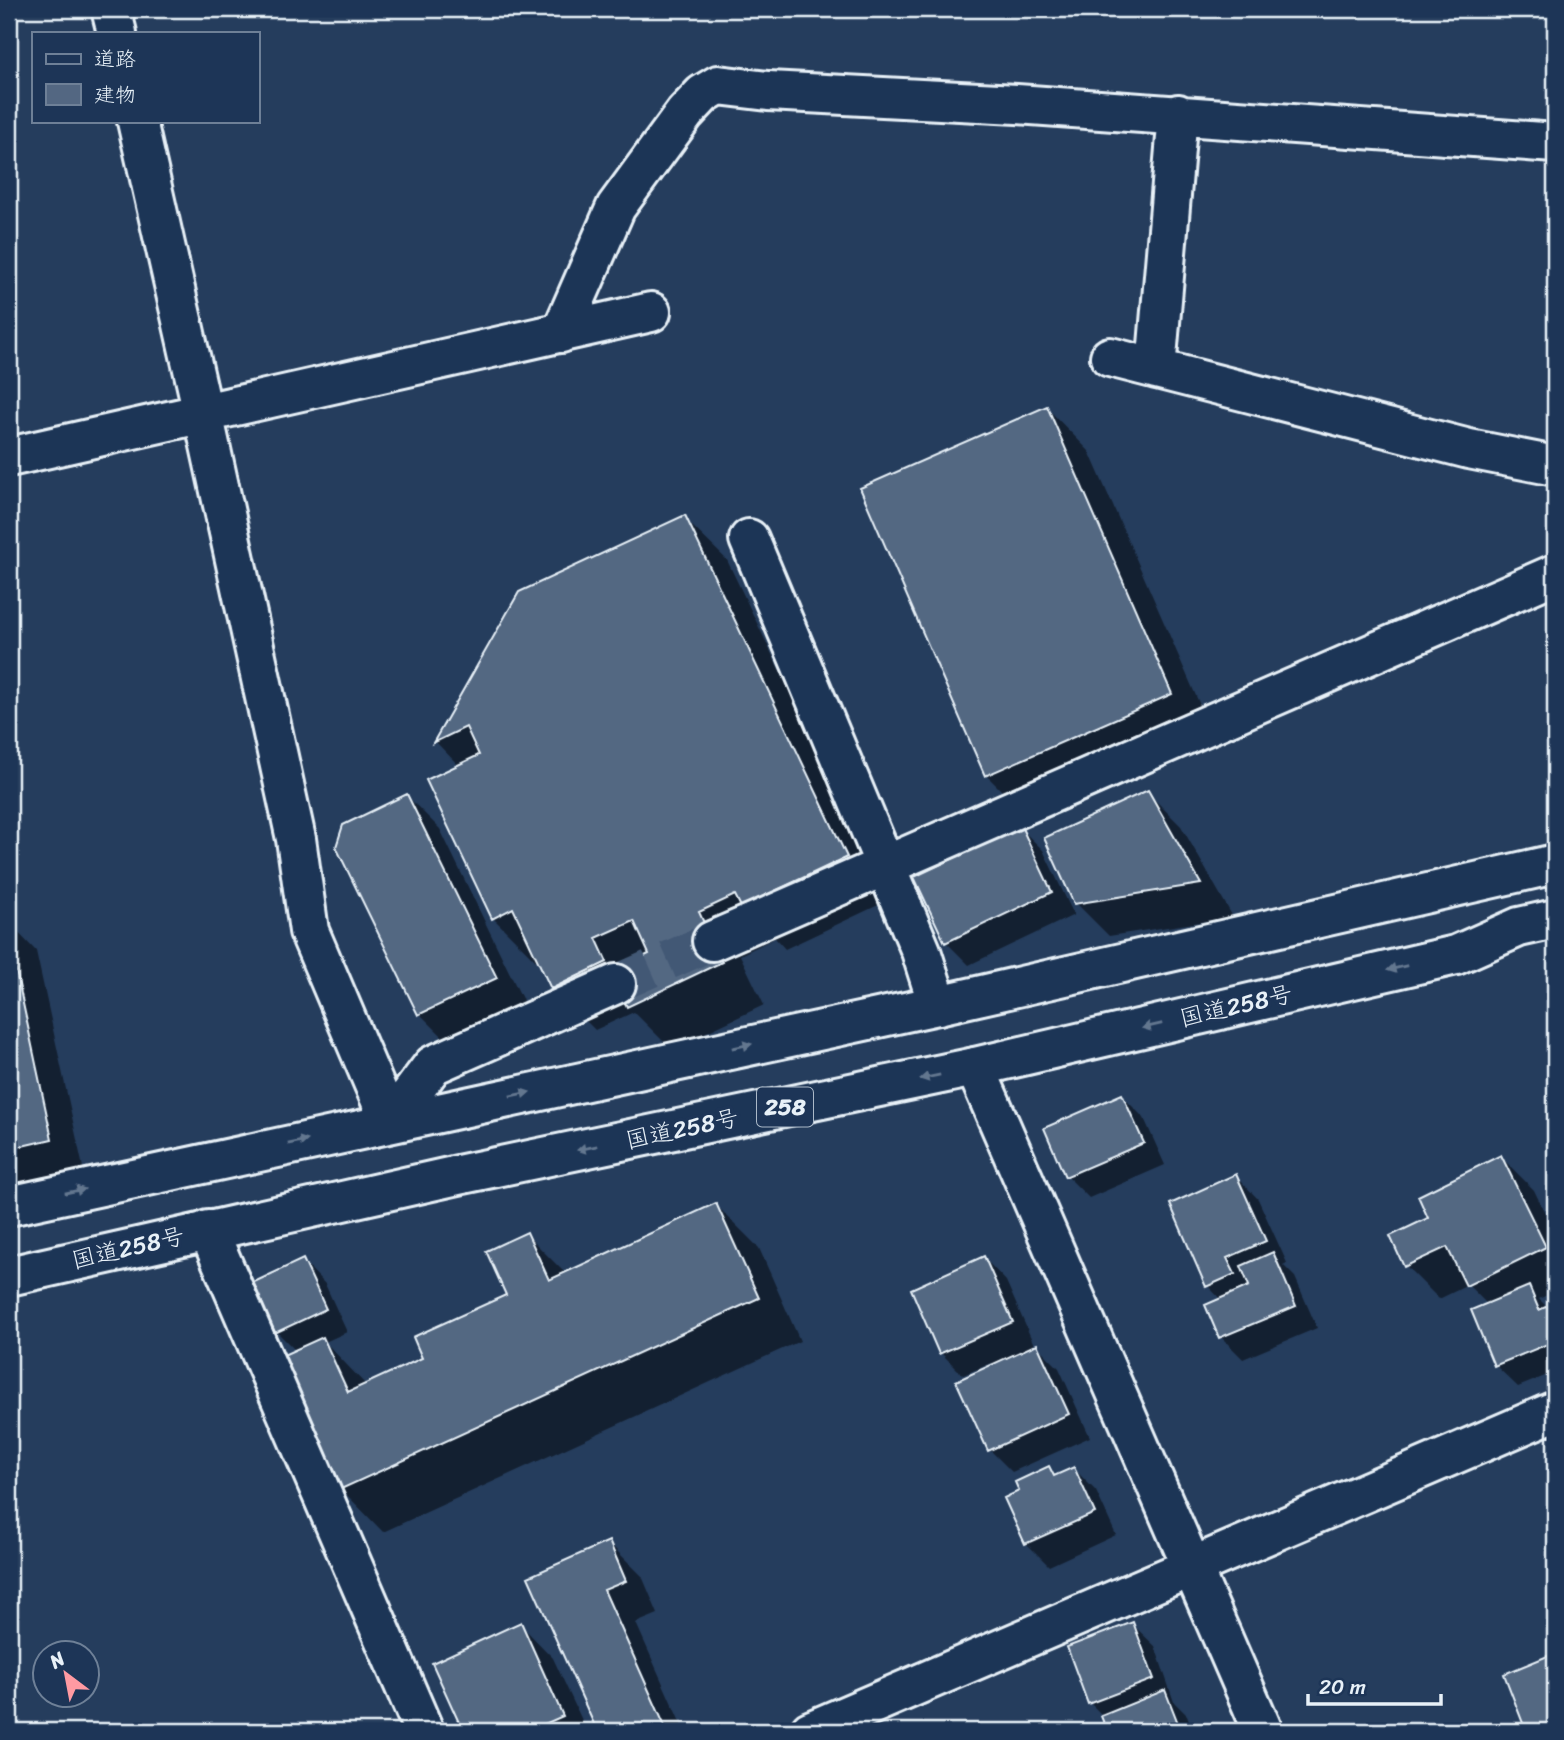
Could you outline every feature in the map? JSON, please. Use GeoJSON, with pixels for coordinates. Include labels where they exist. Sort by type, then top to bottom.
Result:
{"type":"FeatureCollection","features":[{"type":"Feature","properties":{"kind":"main road"},"geometry":{"type":"LineString","coordinates":[[111,9],[117,32]]}},
{"type":"Feature","properties":{"kind":"main road"},"geometry":{"type":"LineString","coordinates":[[561,333],[617,207],[685,113],[702,94],[718,85],[768,91],[1178,114],[1555,142]]}},
{"type":"Feature","properties":{"kind":"main road"},"geometry":{"type":"LineString","coordinates":[[1156,369],[1178,114]]}},
{"type":"Feature","properties":{"kind":"main road"},"geometry":{"type":"LineString","coordinates":[[137,122],[296,839],[309,932],[390,1122]]}},
{"type":"Feature","properties":{"kind":"main road"},"geometry":{"type":"LineString","coordinates":[[9,457],[651,312]]}},
{"type":"Feature","properties":{"kind":"main road"},"geometry":{"type":"LineString","coordinates":[[1110,357],[1469,449],[1555,466]]}},
{"type":"Feature","properties":{"kind":"main road"},"geometry":{"type":"LineString","coordinates":[[749,539],[921,951],[938,1005]]}},
{"type":"Feature","properties":{"kind":"main road"},"geometry":{"type":"LineString","coordinates":[[712,941],[1555,574]]}},
{"type":"Feature","properties":{"kind":"main road"},"geometry":{"type":"LineString","coordinates":[[9,1206],[938,1005],[1555,864]]}},
{"type":"Feature","properties":{"kind":"main road","name":"国道258号"},"geometry":{"type":"LineString","coordinates":[[9,1276],[208,1230],[975,1067],[1456,954],[1519,927],[1555,919]]}},
{"type":"Feature","properties":{"kind":"main road","name":"258"},"geometry":{"type":"LineString","coordinates":[[1456,954],[1523,951],[1555,946]]}},
{"type":"Feature","properties":{"kind":"main road"},"geometry":{"type":"LineString","coordinates":[[390,1122],[432,1065],[616,984]]}},
{"type":"Feature","properties":{"kind":"main road"},"geometry":{"type":"LineString","coordinates":[[975,1067],[1263,1731]]}},
{"type":"Feature","properties":{"kind":"main road"},"geometry":{"type":"LineString","coordinates":[[208,1230],[424,1731]]}},
{"type":"Feature","properties":{"kind":"main road"},"geometry":{"type":"LineString","coordinates":[[810,1731],[1555,1411]]}},
{"type":"Feature","properties":{"kind":"building"},"geometry":{"type":"Polygon","coordinates":[[[1047,406],[1172,694],[985,776],[860,488],[1047,406]]]}},
{"type":"Feature","properties":{"kind":"building"},"geometry":{"type":"Polygon","coordinates":[[[685,515],[847,857],[741,907],[735,895],[699,912],[722,962],[627,1007],[611,972],[649,954],[634,921],[596,938],[607,962],[551,989],[513,908],[492,919],[426,780],[479,755],[466,727],[433,743],[519,592],[685,515]]]}},
{"type":"Feature","properties":{"kind":"building"},"geometry":{"type":"Polygon","coordinates":[[[1148,790],[1201,884],[1074,904],[1044,838],[1148,790]]]}},
{"type":"Feature","properties":{"kind":"building"},"geometry":{"type":"Polygon","coordinates":[[[407,794],[497,978],[418,1015],[336,847],[343,825],[407,794]]]}},
{"type":"Feature","properties":{"kind":"building"},"geometry":{"type":"Polygon","coordinates":[[[1021,826],[1052,892],[945,943],[914,877],[1021,826]]]}},
{"type":"Feature","properties":{"kind":"building"},"geometry":{"type":"Polygon","coordinates":[[[9,938],[52,1139],[9,1149],[9,938]]]}},
{"type":"Feature","properties":{"kind":"building"},"geometry":{"type":"Polygon","coordinates":[[[1122,1094],[1144,1143],[1065,1177],[1044,1128],[1122,1094]]]}},
{"type":"Feature","properties":{"kind":"building"},"geometry":{"type":"Polygon","coordinates":[[[1501,1155],[1546,1247],[1466,1286],[1447,1247],[1404,1267],[1390,1236],[1428,1218],[1418,1196],[1501,1155]]]}},
{"type":"Feature","properties":{"kind":"building"},"geometry":{"type":"Polygon","coordinates":[[[1236,1174],[1266,1241],[1227,1258],[1235,1274],[1206,1287],[1170,1204],[1236,1174]]]}},
{"type":"Feature","properties":{"kind":"building"},"geometry":{"type":"Polygon","coordinates":[[[716,1203],[759,1298],[339,1490],[279,1357],[323,1337],[348,1392],[422,1358],[413,1337],[506,1295],[486,1251],[527,1232],[549,1280],[716,1203]]]}},
{"type":"Feature","properties":{"kind":"building"},"geometry":{"type":"Polygon","coordinates":[[[1273,1252],[1296,1306],[1219,1338],[1205,1305],[1249,1286],[1241,1266],[1273,1252]]]}},
{"type":"Feature","properties":{"kind":"building"},"geometry":{"type":"Polygon","coordinates":[[[984,1256],[1013,1322],[939,1354],[911,1289],[984,1256]]]}},
{"type":"Feature","properties":{"kind":"building"},"geometry":{"type":"Polygon","coordinates":[[[303,1259],[326,1309],[275,1333],[252,1283],[303,1259]]]}},
{"type":"Feature","properties":{"kind":"building"},"geometry":{"type":"Polygon","coordinates":[[[1529,1286],[1539,1310],[1555,1303],[1555,1341],[1494,1366],[1471,1310],[1529,1286]]]}},
{"type":"Feature","properties":{"kind":"building"},"geometry":{"type":"Polygon","coordinates":[[[1037,1344],[1069,1414],[988,1451],[956,1381],[1037,1344]]]}},
{"type":"Feature","properties":{"kind":"building"},"geometry":{"type":"Polygon","coordinates":[[[1049,1466],[1054,1476],[1074,1467],[1095,1513],[1025,1544],[1004,1498],[1019,1491],[1015,1482],[1049,1466]]]}},
{"type":"Feature","properties":{"kind":"building"},"geometry":{"type":"Polygon","coordinates":[[[609,1541],[626,1581],[604,1590],[667,1731],[597,1731],[528,1577],[609,1541]]]}},
{"type":"Feature","properties":{"kind":"building"},"geometry":{"type":"Polygon","coordinates":[[[521,1622],[563,1716],[529,1731],[452,1731],[461,1727],[432,1663],[521,1622]]]}},
{"type":"Feature","properties":{"kind":"building"},"geometry":{"type":"Polygon","coordinates":[[[1133,1622],[1154,1679],[1088,1704],[1067,1647],[1133,1622]]]}},
{"type":"Feature","properties":{"kind":"building"},"geometry":{"type":"Polygon","coordinates":[[[1550,1655],[1555,1668],[1555,1731],[1526,1731],[1504,1674],[1550,1655]]]}},
{"type":"Feature","properties":{"kind":"building"},"geometry":{"type":"Polygon","coordinates":[[[1165,1690],[1181,1731],[1107,1731],[1101,1716],[1165,1690]]]}},
{"type":"Feature","properties":{"kind":"tunnel"},"geometry":{"type":"LineString","coordinates":[[616,984],[712,941]]}}]}
